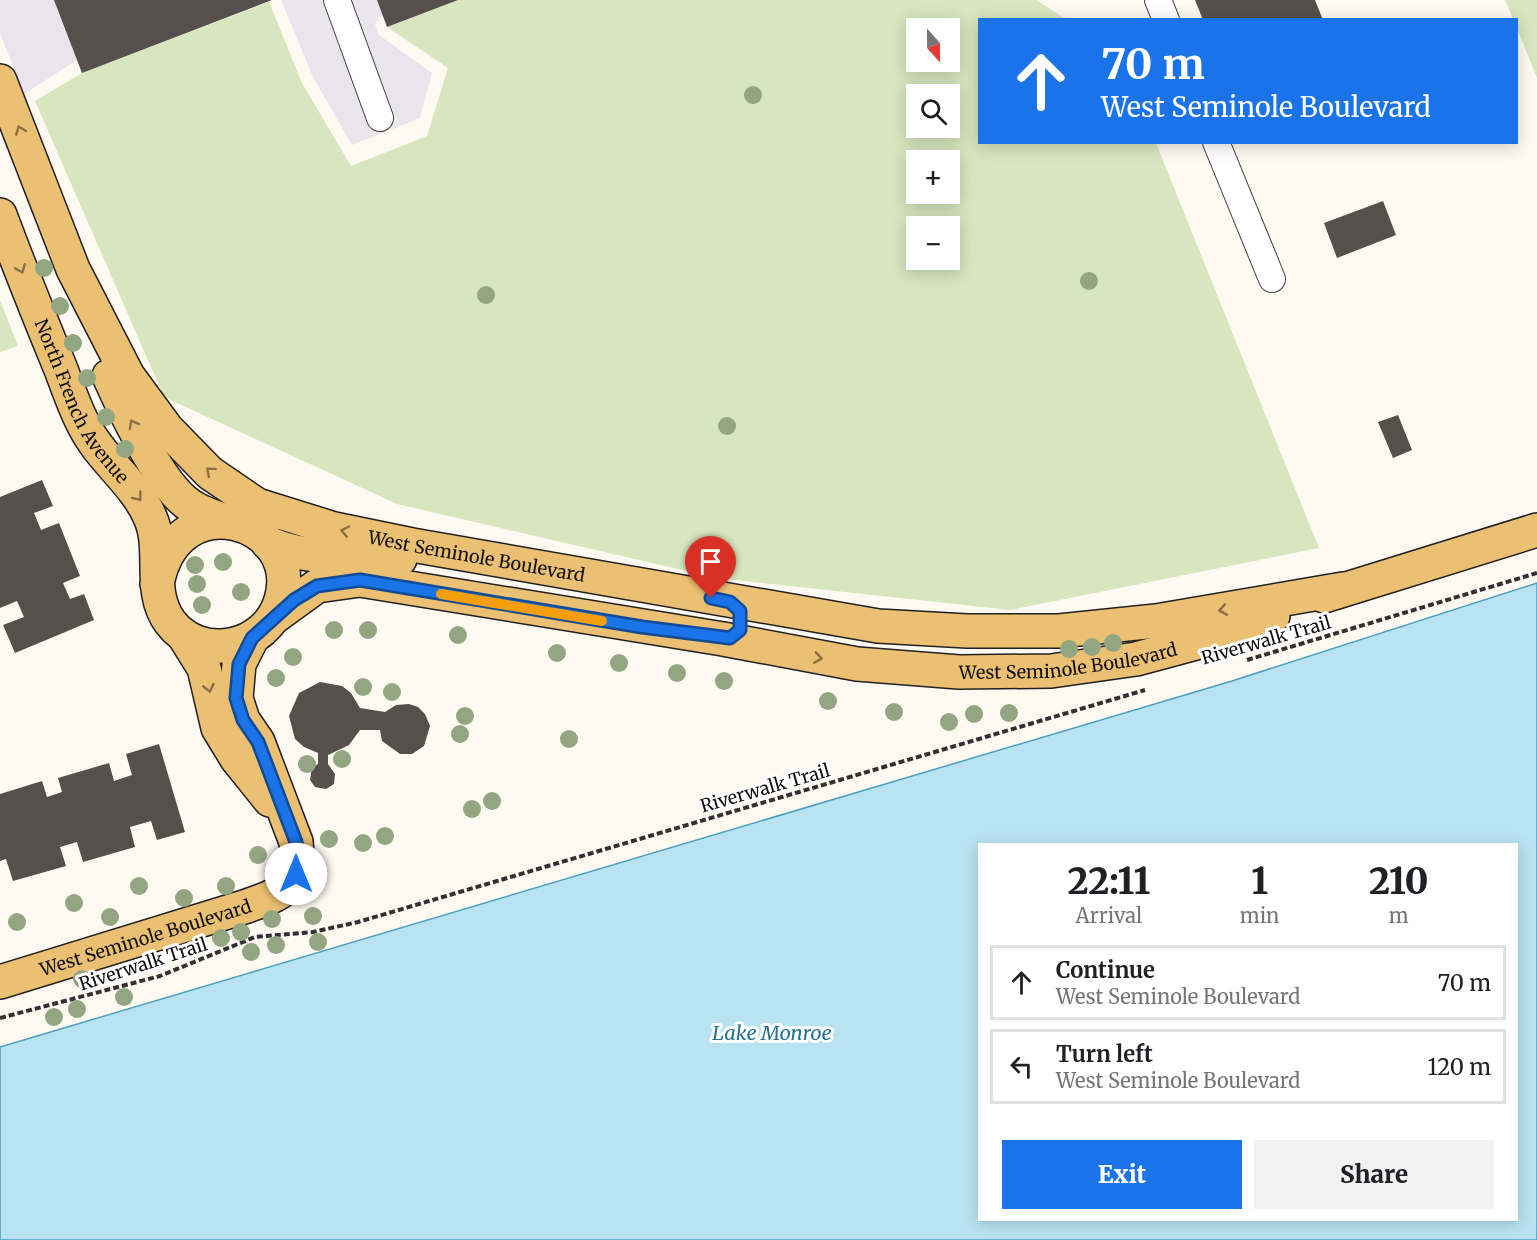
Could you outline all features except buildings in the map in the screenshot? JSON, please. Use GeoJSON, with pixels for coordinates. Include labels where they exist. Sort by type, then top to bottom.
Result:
{"type":"FeatureCollection","features":[{"type":"Feature","properties":{"kind":"main road","name":"North French Avenue"},"geometry":{"type":"LineString","coordinates":[[0,81],[74,269],[128,376],[167,429],[210,473],[257,505]]}},
{"type":"Feature","properties":{"kind":"main road","name":"North French Avenue"},"geometry":{"type":"LineString","coordinates":[[0,215],[86,429],[112,466],[142,500],[150,517],[157,536],[157,584],[160,603],[170,621],[184,636],[204,668],[218,728],[237,759],[288,823]]}},
{"type":"Feature","properties":{"kind":"main road","name":"North French Avenue"},"geometry":{"type":"LineString","coordinates":[[74,269],[95,345],[149,452],[182,499],[198,511],[257,532],[268,543],[279,560],[283,579],[282,599],[239,664],[236,698],[243,720],[258,742],[296,842],[298,859],[296,874],[288,888]]}},
{"type":"Feature","properties":{"kind":"main road","name":"West Seminole Boulevard"},"geometry":{"type":"LineString","coordinates":[[257,505],[334,529],[401,543],[878,626],[1059,631],[1156,621],[1343,589]]}},
{"type":"Feature","properties":{"kind":"main road","name":"North French Avenue"},"geometry":{"type":"LineString","coordinates":[[157,584],[161,563],[172,544],[188,531],[208,522],[229,522]]}},
{"type":"Feature","properties":{"kind":"main road","name":"West Seminole Boulevard"},"geometry":{"type":"LineString","coordinates":[[263,628],[317,586],[360,580],[723,639],[857,664],[959,672],[1051,671],[1136,659],[1214,638],[1343,589],[1537,530]]}},
{"type":"Feature","properties":{"kind":"main road","name":"West Seminole Boulevard"},"geometry":{"type":"LineString","coordinates":[[268,543],[286,551],[311,555],[399,559],[634,600],[711,598]]}},
{"type":"Feature","properties":{"kind":"main road"},"geometry":{"type":"LineString","coordinates":[[711,598],[736,606],[740,611],[742,624],[735,635],[723,639]]}},
{"type":"Feature","properties":{"kind":"main road"},"geometry":{"type":"LineString","coordinates":[[184,636],[200,644],[218,647],[236,645],[263,628]]}},
{"type":"Feature","properties":{"kind":"main road","name":"West Seminole Boulevard"},"geometry":{"type":"LineString","coordinates":[[783,652],[778,642],[778,635],[786,629],[888,641],[957,645],[1010,631]]}},
{"type":"Feature","properties":{"kind":"main road","name":"West Seminole Boulevard"},"geometry":{"type":"LineString","coordinates":[[0,982],[244,908],[276,896],[288,888]]}},
{"type":"Feature","properties":{"kind":"lane"},"geometry":{"type":"LineString","coordinates":[[337,0],[380,118]]}},
{"type":"Feature","properties":{"kind":"lane"},"geometry":{"type":"LineString","coordinates":[[1158,0],[1165,18]]}},
{"type":"Feature","properties":{"kind":"lane"},"geometry":{"type":"LineString","coordinates":[[1217,144],[1272,279]]}},
{"type":"Feature","properties":{"kind":"path","name":"Riverwalk Trail"},"geometry":{"type":"LineString","coordinates":[[1241,662],[1537,573]]}},
{"type":"Feature","properties":{"kind":"path","name":"Riverwalk Trail"},"geometry":{"type":"LineString","coordinates":[[0,1018],[160,976],[255,937],[313,932],[358,922],[1151,688]]}},
{"type":"Feature","properties":{"kind":"shaded area"},"geometry":{"type":"Polygon","coordinates":[[[0,0],[236,0],[77,60],[24,94],[0,33],[0,0]]]}},
{"type":"Feature","properties":{"kind":"shaded area"},"geometry":{"type":"Polygon","coordinates":[[[281,0],[423,0],[379,17],[375,24],[379,35],[432,73],[420,118],[352,145],[313,77],[281,0]]]}},
{"type":"Feature","properties":{"kind":"green space"},"geometry":{"type":"Polygon","coordinates":[[[458,0],[1036,0],[1064,18],[978,18],[978,144],[1156,144],[1319,548],[1010,610],[717,578],[397,504],[164,397],[35,101],[82,73],[269,2],[302,83],[351,166],[427,136],[448,68],[387,27],[458,0]]]}},
{"type":"Feature","properties":{"kind":"green space"},"geometry":{"type":"Polygon","coordinates":[[[1505,0],[1537,0],[1537,78],[1518,30],[1518,18],[1513,18],[1505,0]]]}},
{"type":"Feature","properties":{"kind":"green space"},"geometry":{"type":"Polygon","coordinates":[[[0,300],[18,346],[0,352],[0,300]]]}},
{"type":"Feature","properties":{"kind":"water","name":"Lake Monroe"},"geometry":{"type":"Polygon","coordinates":[[[1537,583],[1537,1240],[0,1240],[0,1047],[1232,681],[1537,583]]]}},
{"type":"Feature","properties":{"kind":"slow traffic"},"geometry":{"type":"LineString","coordinates":[[441,594],[602,621]]}},
{"type":"Feature","properties":{"kind":"route"},"geometry":{"type":"LineString","coordinates":[[296,874],[298,859],[296,842],[258,742],[243,720],[236,698],[239,664],[252,638],[294,600],[317,586],[360,580],[642,627],[723,639],[730,638],[740,630],[742,624],[740,611],[730,602],[711,598]]}}]}
